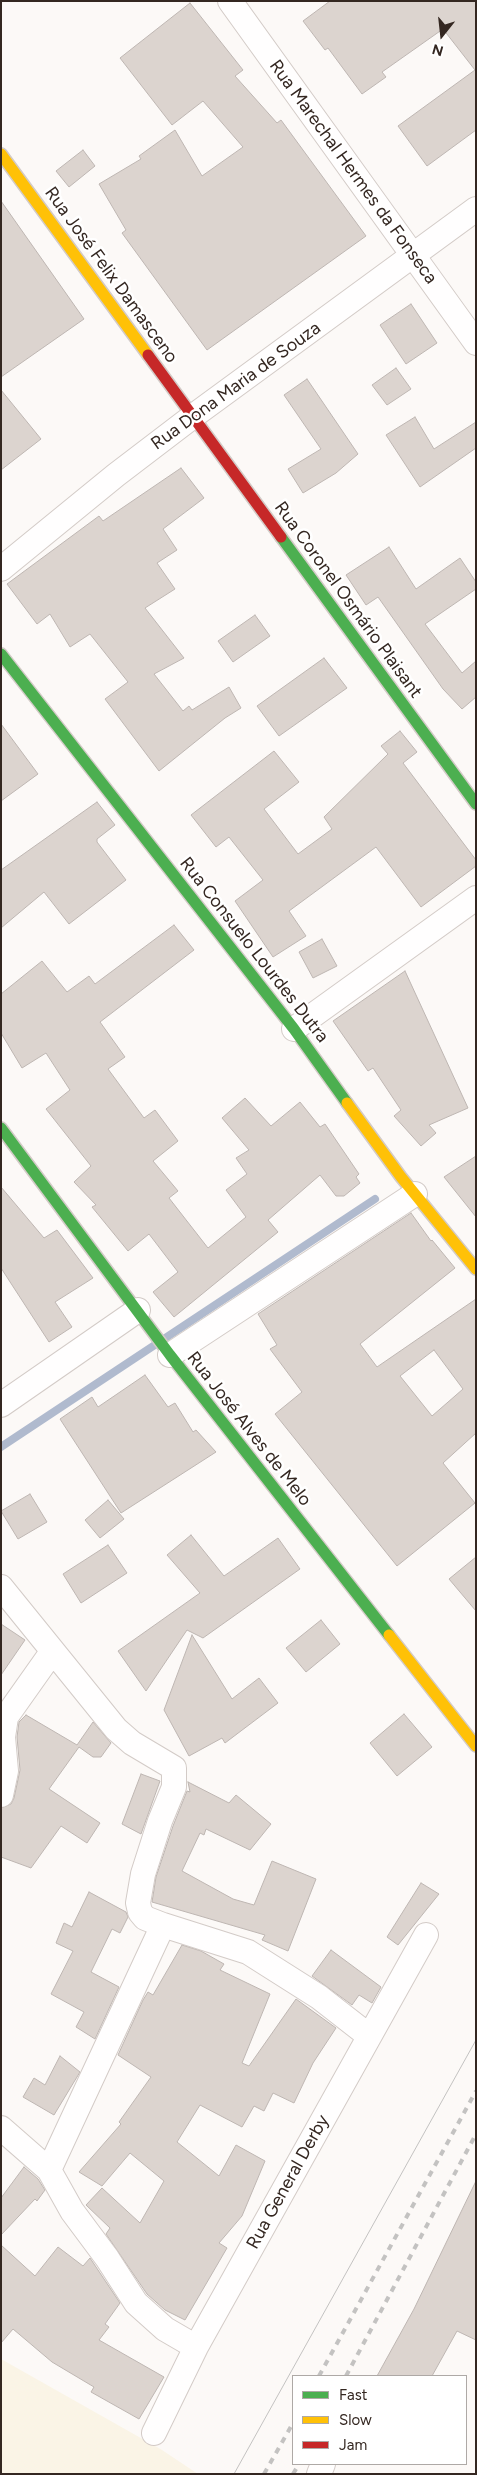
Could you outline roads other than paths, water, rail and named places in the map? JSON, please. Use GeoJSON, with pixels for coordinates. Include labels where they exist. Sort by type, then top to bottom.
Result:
{"type":"FeatureCollection","features":[{"type":"Feature","properties":{"kind":"street","name":"Rua Marechal Hermes da Fonseca"},"geometry":{"type":"LineString","coordinates":[[230,1],[476,343]]}},
{"type":"Feature","properties":{"kind":"street","name":"Rua José Felix Damasceno"},"geometry":{"type":"LineString","coordinates":[[1,154],[192,417]]}},
{"type":"Feature","properties":{"kind":"street","name":"Rua Dona Maria de Souza"},"geometry":{"type":"LineString","coordinates":[[1,569],[116,475],[192,417],[476,209]]}},
{"type":"Feature","properties":{"kind":"street","name":"Rua Coronel Osmário Plaisant"},"geometry":{"type":"LineString","coordinates":[[192,417],[476,804]]}},
{"type":"Feature","properties":{"kind":"street","name":"Rua Consuelo Lourdes Dutra"},"geometry":{"type":"LineString","coordinates":[[1,654],[294,1029],[415,1194],[476,1269]]}},
{"type":"Feature","properties":{"kind":"street"},"geometry":{"type":"LineString","coordinates":[[294,1029],[476,898]]}},
{"type":"Feature","properties":{"kind":"street","name":"Rua José Alves de Melo"},"geometry":{"type":"LineString","coordinates":[[1,1128],[167,1351],[476,1746]]}},
{"type":"Feature","properties":{"kind":"street"},"geometry":{"type":"LineString","coordinates":[[167,1351],[415,1194]]}},
{"type":"Feature","properties":{"kind":"street"},"geometry":{"type":"LineString","coordinates":[[1,1405],[144,1319]]}},
{"type":"Feature","properties":{"kind":"street"},"geometry":{"type":"LineString","coordinates":[[1,1587],[116,1729],[132,1742],[174,1768],[174,1787],[160,1821],[143,1874],[138,1903],[140,1912],[145,1918],[163,1926],[248,1952],[319,1997],[369,2036]]}},
{"type":"Feature","properties":{"kind":"street"},"geometry":{"type":"LineString","coordinates":[[1,1795],[6,1771],[3,1737],[6,1717],[52,1652]]}},
{"type":"Feature","properties":{"kind":"street"},"geometry":{"type":"LineString","coordinates":[[49,2170],[163,1926]]}},
{"type":"Feature","properties":{"kind":"street","name":"Rua General Derby"},"geometry":{"type":"LineString","coordinates":[[154,2433],[196,2347],[426,1934]]}},
{"type":"Feature","properties":{"kind":"street"},"geometry":{"type":"LineString","coordinates":[[1,2128],[49,2170],[72,2211],[107,2258],[136,2304],[165,2329],[196,2347]]}},
{"type":"Feature","properties":{"kind":"waterway"},"geometry":{"type":"LineString","coordinates":[[1,1447],[375,1199]]}},
{"type":"Feature","properties":{"kind":"tram line"},"geometry":{"type":"LineString","coordinates":[[234,2474],[476,2040]]}},
{"type":"Feature","properties":{"kind":"railway"},"geometry":{"type":"LineString","coordinates":[[320,2375],[476,2091]]}},
{"type":"Feature","properties":{"kind":"railway"},"geometry":{"type":"LineString","coordinates":[[347,2375],[476,2134]]}},
{"type":"Feature","properties":{"kind":"railway"},"geometry":{"type":"LineString","coordinates":[[264,2474],[292,2425]]}},
{"type":"Feature","properties":{"kind":"railway"},"geometry":{"type":"LineString","coordinates":[[293,2474],[298,2465]]}}]}
